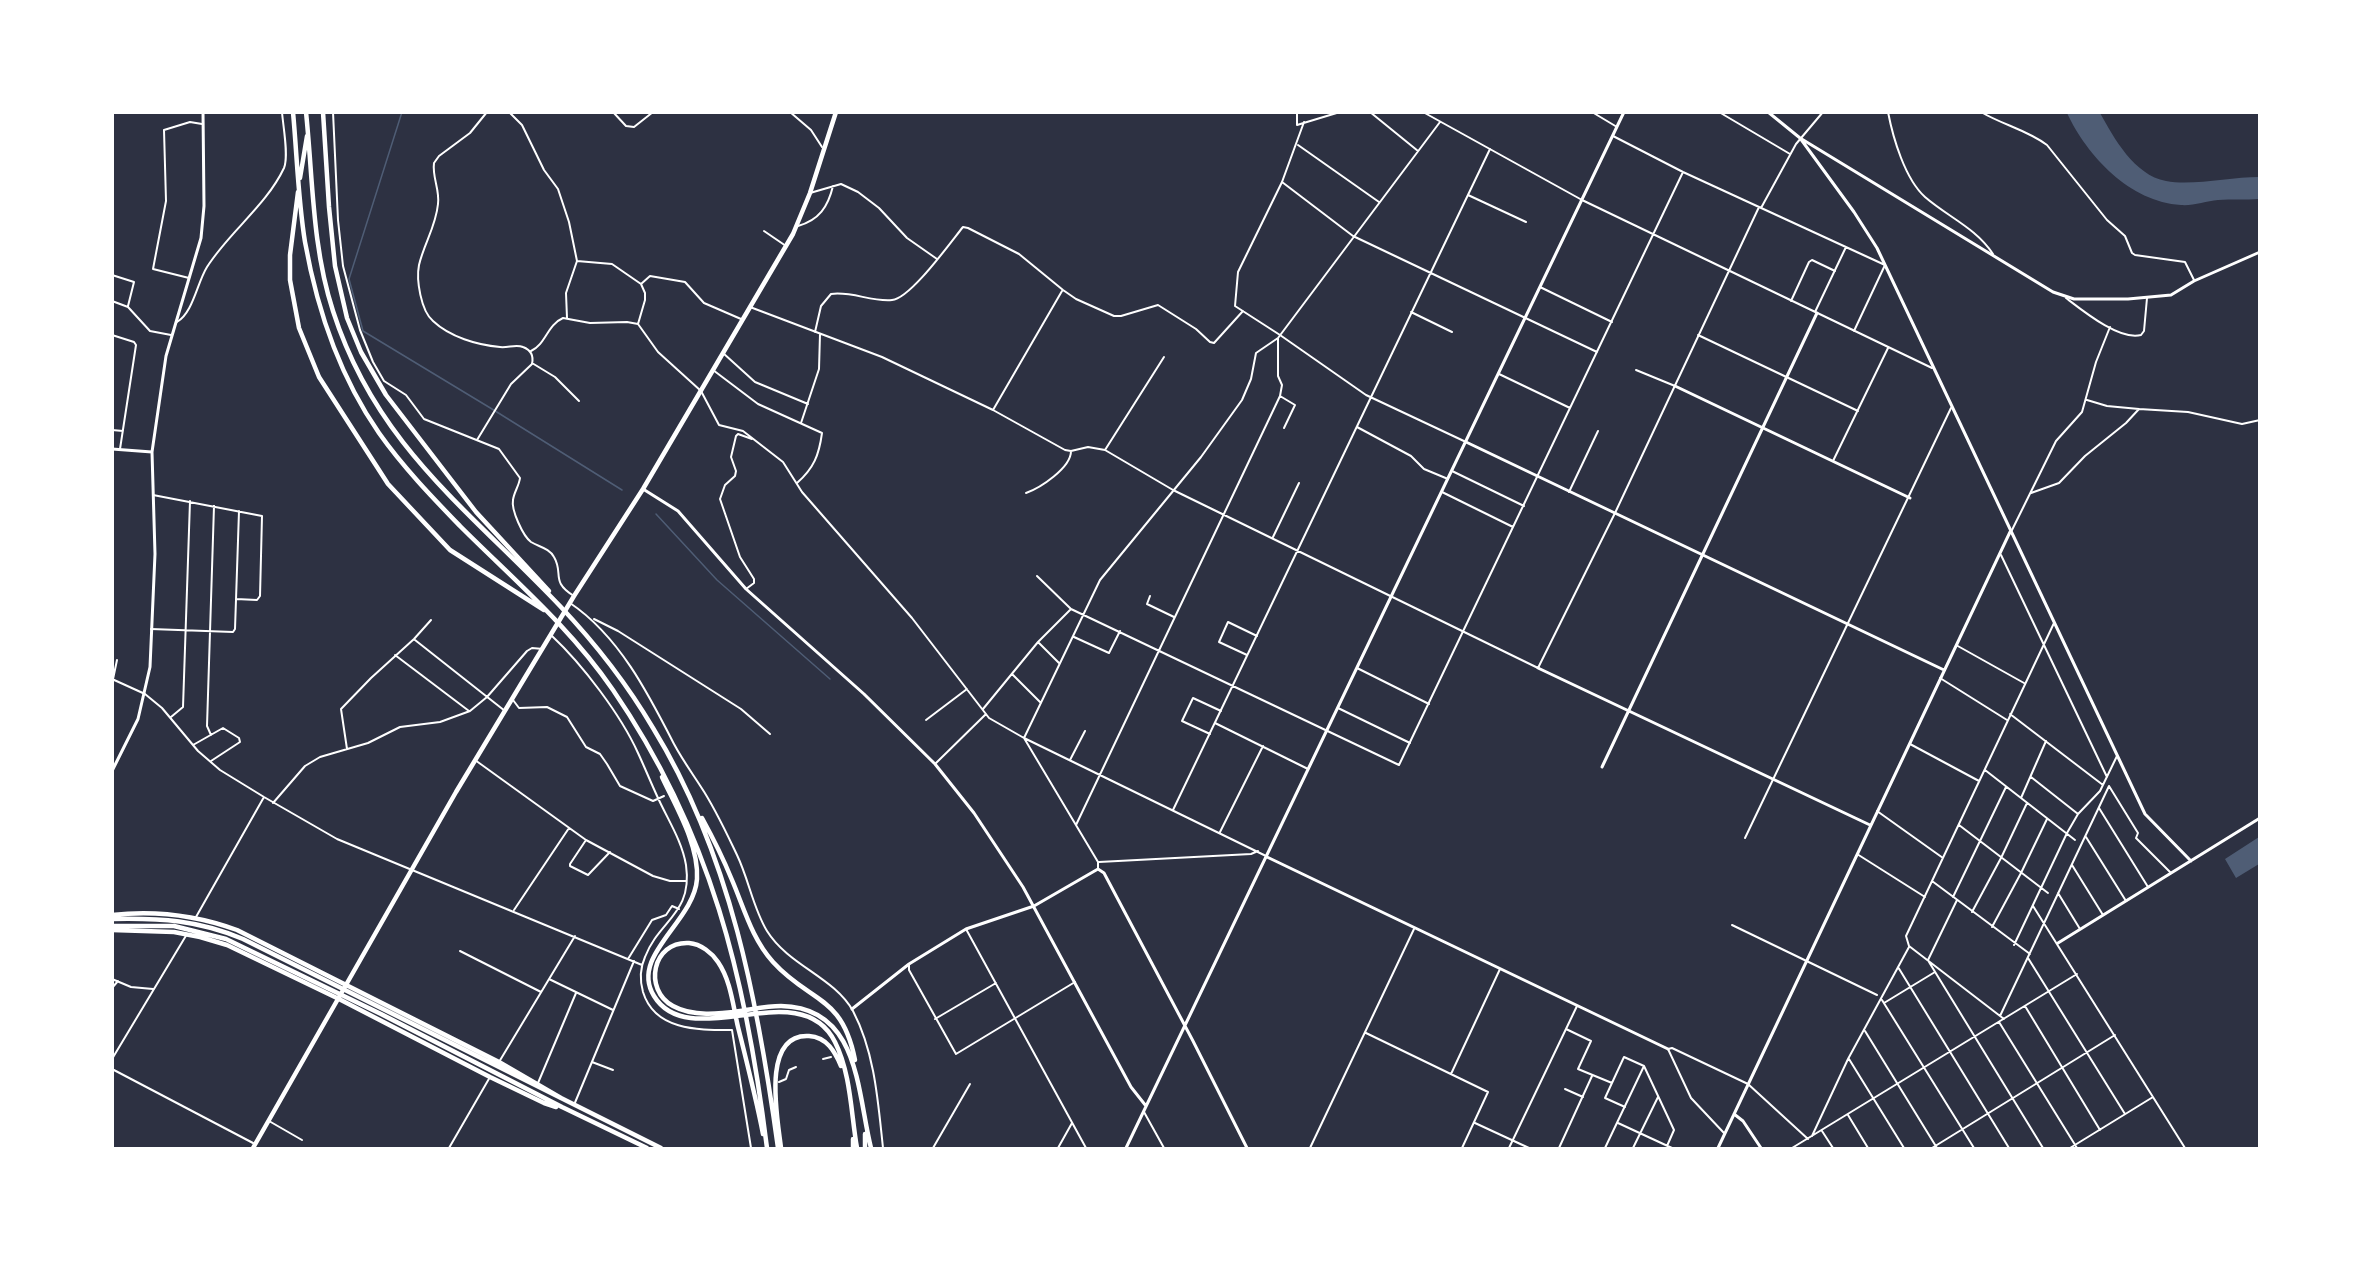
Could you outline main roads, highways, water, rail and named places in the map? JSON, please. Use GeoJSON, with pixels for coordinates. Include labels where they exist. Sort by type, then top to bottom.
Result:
{"type":"FeatureCollection","features":[{"type":"Feature","properties":{"kind":"main road"},"geometry":{"type":"LineString","coordinates":[[293,112],[302,219],[315,288],[335,350],[363,408],[393,452],[425,489],[552,615],[599,671],[641,734],[672,789],[696,842],[718,903],[742,995],[766,1149]]}},
{"type":"Feature","properties":{"kind":"main road"},"geometry":{"type":"LineString","coordinates":[[308,112],[290,255],[294,307],[307,351],[320,376],[388,483],[450,550],[552,615]]}},
{"type":"Feature","properties":{"kind":"main road"},"geometry":{"type":"LineString","coordinates":[[308,112],[314,215],[320,260],[333,310],[360,377],[387,424],[422,467],[471,519],[558,603]]}},
{"type":"Feature","properties":{"kind":"main road"},"geometry":{"type":"LineString","coordinates":[[323,112],[335,266],[347,318],[361,352],[386,395],[476,512],[591,640],[654,728],[717,845],[760,946],[781,970],[827,1004],[847,1030],[871,1149]]}},
{"type":"Feature","properties":{"kind":"main road"},"geometry":{"type":"LineString","coordinates":[[254,1146],[475,760],[574,596],[643,489],[797,227],[836,112]]}},
{"type":"Feature","properties":{"kind":"main road"},"geometry":{"type":"LineString","coordinates":[[641,734],[686,830],[697,871],[692,902],[652,958],[648,978],[652,994],[665,1008],[686,1017],[725,1018],[781,1011],[810,1017],[825,1027],[839,1050],[847,1083],[855,1149]]}},
{"type":"Feature","properties":{"kind":"main road"},"geometry":{"type":"LineString","coordinates":[[689,795],[730,901],[759,1026],[780,1149]]}},
{"type":"Feature","properties":{"kind":"main road"},"geometry":{"type":"LineString","coordinates":[[112,917],[150,913],[196,917],[237,930],[499,1062],[557,1094],[566,1103]]}},
{"type":"Feature","properties":{"kind":"main road"},"geometry":{"type":"LineString","coordinates":[[112,917],[198,923],[243,939],[384,1008],[562,1107],[647,1149]]}},
{"type":"Feature","properties":{"kind":"main road"},"geometry":{"type":"LineString","coordinates":[[112,928],[144,925],[185,928],[226,939],[661,1149]]}},
{"type":"Feature","properties":{"kind":"main road"},"geometry":{"type":"LineString","coordinates":[[112,928],[187,934],[242,951],[490,1077],[544,1103],[562,1107]]}},
{"type":"Feature","properties":{"kind":"main road"},"geometry":{"type":"LineString","coordinates":[[766,1149],[739,1031],[732,997],[718,961],[703,948],[694,944],[678,944],[663,953],[658,960],[654,977],[659,993],[674,1006],[700,1013],[723,1013],[781,1006],[801,1009],[819,1016],[846,1044],[859,1081]]}},
{"type":"Feature","properties":{"kind":"main road"},"geometry":{"type":"LineString","coordinates":[[780,1149],[775,1075],[779,1056],[789,1043],[801,1036],[823,1040],[834,1051],[847,1083]]}},
{"type":"Feature","properties":{"kind":"main road"},"geometry":{"type":"LineString","coordinates":[[865,1125],[865,1149]]}},
{"type":"Feature","properties":{"kind":"water"},"geometry":{"type":"Polygon","coordinates":[[[2067,113],[2100,113],[2126,154],[2144,171],[2155,177],[2166,181],[2199,182],[2259,177],[2259,199],[2218,200],[2181,205],[2162,202],[2144,195],[2112,174],[2098,160],[2067,113]]]}},
{"type":"Feature","properties":{"kind":"water"},"geometry":{"type":"Polygon","coordinates":[[[2259,837],[2259,864],[2236,878],[2225,859],[2259,837]]]}},
{"type":"Feature","properties":{"kind":"waterway"},"geometry":{"type":"LineString","coordinates":[[402,112],[349,279],[363,331],[622,490]]}},
{"type":"Feature","properties":{"kind":"waterway"},"geometry":{"type":"LineString","coordinates":[[656,514],[717,580],[830,679]]}}]}
